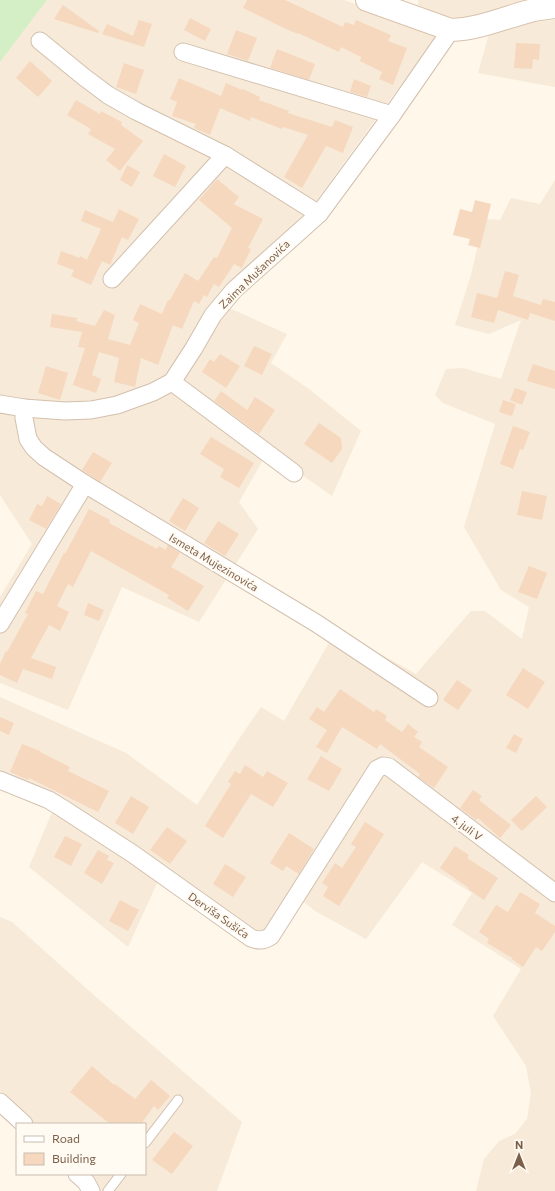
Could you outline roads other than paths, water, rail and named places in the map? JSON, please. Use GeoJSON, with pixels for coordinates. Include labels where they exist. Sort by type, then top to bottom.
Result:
{"type":"FeatureCollection","features":[{"type":"Feature","properties":{"kind":"street"},"geometry":{"type":"LineString","coordinates":[[367,0],[451,30],[463,30],[531,10],[555,7]]}},
{"type":"Feature","properties":{"kind":"street","name":"Zaima Mušanovića"},"geometry":{"type":"LineString","coordinates":[[0,404],[24,408],[65,411],[91,410],[117,405],[153,392],[172,382],[213,315],[234,290],[319,214],[392,116],[451,30]]}},
{"type":"Feature","properties":{"kind":"street"},"geometry":{"type":"LineString","coordinates":[[40,41],[84,78],[108,95],[136,112],[225,155],[319,214]]}},
{"type":"Feature","properties":{"kind":"street"},"geometry":{"type":"LineString","coordinates":[[183,52],[392,116]]}},
{"type":"Feature","properties":{"kind":"street"},"geometry":{"type":"LineString","coordinates":[[112,279],[225,155]]}},
{"type":"Feature","properties":{"kind":"street"},"geometry":{"type":"LineString","coordinates":[[172,382],[294,473]]}},
{"type":"Feature","properties":{"kind":"street","name":"Ismeta Mujezinovića"},"geometry":{"type":"LineString","coordinates":[[24,408],[24,418],[28,438],[34,448],[44,457],[85,484],[316,623],[429,698]]}},
{"type":"Feature","properties":{"kind":"street"},"geometry":{"type":"LineString","coordinates":[[0,624],[85,484]]}},
{"type":"Feature","properties":{"kind":"street","name":"4. juli V"},"geometry":{"type":"LineString","coordinates":[[377,769],[383,766],[389,767],[555,893]]}},
{"type":"Feature","properties":{"kind":"street","name":"Derviša Sušića"},"geometry":{"type":"LineString","coordinates":[[0,780],[49,800],[133,854],[251,938],[262,940],[271,936],[377,769]]}},
{"type":"Feature","properties":{"kind":"street"},"geometry":{"type":"LineString","coordinates":[[0,1102],[23,1123]]}},
{"type":"Feature","properties":{"kind":"street"},"geometry":{"type":"LineString","coordinates":[[78,1175],[86,1182],[91,1191]]}},
{"type":"Feature","properties":{"kind":"lane"},"geometry":{"type":"LineString","coordinates":[[146,1142],[178,1100]]}},
{"type":"Feature","properties":{"kind":"lane"},"geometry":{"type":"LineString","coordinates":[[108,1191],[120,1175]]}}]}
